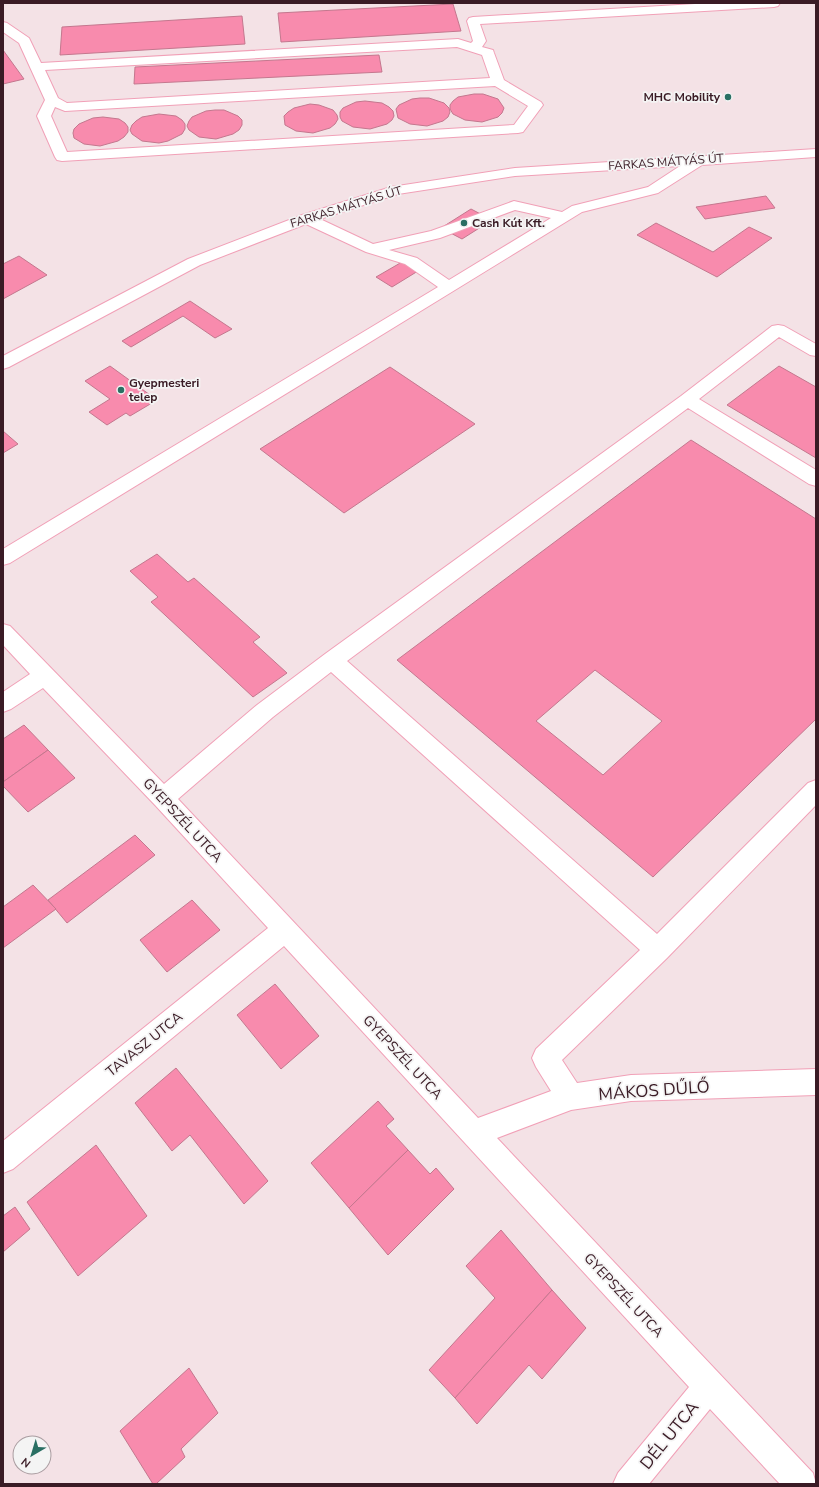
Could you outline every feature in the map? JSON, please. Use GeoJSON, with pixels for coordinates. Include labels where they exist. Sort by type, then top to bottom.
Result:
{"type":"FeatureCollection","features":[{"type":"Feature","properties":{"kind":"street"},"geometry":{"type":"LineString","coordinates":[[473,48],[480,41],[473,21],[774,3]]}},
{"type":"Feature","properties":{"kind":"street"},"geometry":{"type":"LineString","coordinates":[[3,26],[24,41],[52,100],[65,106],[498,82],[536,105],[518,129],[62,158],[44,116],[52,100]]}},
{"type":"Feature","properties":{"kind":"street"},"geometry":{"type":"LineString","coordinates":[[37,67],[458,43],[488,53],[498,82]]}},
{"type":"Feature","properties":{"kind":"street","name":"FARKAS MÁTYÁS ÚT"},"geometry":{"type":"LineString","coordinates":[[3,363],[194,262],[307,218],[396,190],[515,172],[816,153]]}},
{"type":"Feature","properties":{"kind":"street"},"geometry":{"type":"LineString","coordinates":[[3,558],[577,209],[653,190],[700,160]]}},
{"type":"Feature","properties":{"kind":"street"},"geometry":{"type":"LineString","coordinates":[[371,249],[435,235],[514,205],[565,217]]}},
{"type":"Feature","properties":{"kind":"street"},"geometry":{"type":"LineString","coordinates":[[307,218],[371,249],[411,261],[449,287]]}},
{"type":"Feature","properties":{"kind":"street"},"geometry":{"type":"LineString","coordinates":[[163,798],[265,711],[332,660],[687,400],[778,330],[816,351]]}},
{"type":"Feature","properties":{"kind":"street"},"geometry":{"type":"LineString","coordinates":[[687,400],[816,479]]}},
{"type":"Feature","properties":{"kind":"street","name":"GYEPSZÉL UTCA"},"geometry":{"type":"LineString","coordinates":[[3,632],[163,798],[709,1386],[802,1484]]}},
{"type":"Feature","properties":{"kind":"street"},"geometry":{"type":"LineString","coordinates":[[332,660],[658,950]]}},
{"type":"Feature","properties":{"kind":"street"},"geometry":{"type":"LineString","coordinates":[[3,703],[44,676]]}},
{"type":"Feature","properties":{"kind":"street"},"geometry":{"type":"LineString","coordinates":[[571,1097],[545,1058],[658,950],[816,790]]}},
{"type":"Feature","properties":{"kind":"street","name":"TAVASZ UTCA"},"geometry":{"type":"LineString","coordinates":[[3,1159],[285,930]]}},
{"type":"Feature","properties":{"kind":"street","name":"MÁKOS DŰLŐ"},"geometry":{"type":"LineString","coordinates":[[474,1133],[571,1097],[631,1088],[816,1082]]}},
{"type":"Feature","properties":{"kind":"street","name":"DÉL UTCA"},"geometry":{"type":"LineString","coordinates":[[629,1484],[709,1386]]}},
{"type":"Feature","properties":{"kind":"building"},"geometry":{"type":"Polygon","coordinates":[[[453,4],[461,31],[281,42],[278,13],[453,4]]]}},
{"type":"Feature","properties":{"kind":"building"},"geometry":{"type":"Polygon","coordinates":[[[242,16],[245,44],[60,55],[62,27],[242,16]]]}},
{"type":"Feature","properties":{"kind":"building"},"geometry":{"type":"Polygon","coordinates":[[[3,50],[24,79],[3,84],[3,50]]]}},
{"type":"Feature","properties":{"kind":"building"},"geometry":{"type":"Polygon","coordinates":[[[379,55],[382,72],[134,84],[135,67],[379,55]]]}},
{"type":"Feature","properties":{"kind":"building"},"geometry":{"type":"Polygon","coordinates":[[[483,94],[498,99],[504,108],[502,113],[498,117],[482,122],[465,120],[453,114],[450,109],[450,105],[453,101],[458,97],[483,94]]]}},
{"type":"Feature","properties":{"kind":"building"},"geometry":{"type":"Polygon","coordinates":[[[429,98],[444,103],[449,108],[450,112],[448,117],[443,121],[427,126],[410,124],[398,118],[396,109],[399,105],[412,99],[429,98]]]}},
{"type":"Feature","properties":{"kind":"building"},"geometry":{"type":"Polygon","coordinates":[[[365,101],[382,103],[389,107],[393,111],[394,116],[392,120],[387,124],[370,129],[353,127],[342,121],[340,112],[343,108],[356,102],[365,101]]]}},
{"type":"Feature","properties":{"kind":"building"},"geometry":{"type":"Polygon","coordinates":[[[310,104],[319,105],[333,110],[338,119],[335,124],[330,128],[313,133],[296,131],[285,125],[284,116],[288,112],[294,108],[310,104]]]}},
{"type":"Feature","properties":{"kind":"building"},"geometry":{"type":"Polygon","coordinates":[[[224,110],[238,116],[242,120],[242,125],[239,130],[233,134],[216,139],[199,137],[189,130],[187,126],[192,117],[206,111],[224,110]]]}},
{"type":"Feature","properties":{"kind":"building"},"geometry":{"type":"Polygon","coordinates":[[[159,114],[176,116],[182,120],[185,124],[185,129],[182,134],[168,141],[159,143],[142,141],[132,134],[130,130],[136,121],[142,117],[159,114]]]}},
{"type":"Feature","properties":{"kind":"building"},"geometry":{"type":"Polygon","coordinates":[[[103,117],[119,119],[128,127],[128,132],[118,141],[100,146],[84,144],[74,138],[74,129],[79,124],[93,118],[103,117]]]}},
{"type":"Feature","properties":{"kind":"building"},"geometry":{"type":"Polygon","coordinates":[[[766,196],[775,208],[705,219],[696,207],[766,196]]]}},
{"type":"Feature","properties":{"kind":"building"},"geometry":{"type":"Polygon","coordinates":[[[471,209],[492,220],[462,239],[441,228],[471,209]]]}},
{"type":"Feature","properties":{"kind":"building"},"geometry":{"type":"Polygon","coordinates":[[[656,223],[713,252],[749,227],[772,238],[717,277],[637,235],[656,223]]]}},
{"type":"Feature","properties":{"kind":"building"},"geometry":{"type":"Polygon","coordinates":[[[19,256],[47,275],[3,299],[3,264],[19,256]]]}},
{"type":"Feature","properties":{"kind":"building"},"geometry":{"type":"Polygon","coordinates":[[[402,262],[418,271],[392,287],[376,277],[402,262]]]}},
{"type":"Feature","properties":{"kind":"building"},"geometry":{"type":"Polygon","coordinates":[[[190,301],[232,329],[215,338],[183,316],[131,347],[122,341],[190,301]]]}},
{"type":"Feature","properties":{"kind":"building","name":"Gyepmesteri telep"},"geometry":{"type":"Polygon","coordinates":[[[110,366],[157,400],[130,416],[126,413],[107,425],[89,412],[110,399],[85,381],[110,366]]]}},
{"type":"Feature","properties":{"kind":"building"},"geometry":{"type":"Polygon","coordinates":[[[779,366],[816,387],[816,458],[727,405],[779,366]]]}},
{"type":"Feature","properties":{"kind":"building"},"geometry":{"type":"Polygon","coordinates":[[[390,367],[475,424],[344,513],[260,449],[390,367]]]}},
{"type":"Feature","properties":{"kind":"building"},"geometry":{"type":"Polygon","coordinates":[[[3,431],[18,444],[3,453],[3,431]]]}},
{"type":"Feature","properties":{"kind":"building"},"geometry":{"type":"Polygon","coordinates":[[[691,440],[816,519],[816,719],[653,877],[397,660],[691,440]],[[595,670],[536,721],[603,775],[662,721],[595,670]]]}},
{"type":"Feature","properties":{"kind":"building"},"geometry":{"type":"Polygon","coordinates":[[[157,554],[188,582],[194,578],[260,637],[253,642],[287,673],[253,697],[151,602],[158,597],[130,571],[157,554]]]}},
{"type":"Feature","properties":{"kind":"building"},"geometry":{"type":"Polygon","coordinates":[[[24,725],[48,750],[3,782],[3,739],[24,725]]]}},
{"type":"Feature","properties":{"kind":"building"},"geometry":{"type":"Polygon","coordinates":[[[48,750],[75,778],[28,812],[3,786],[3,782],[48,750]]]}},
{"type":"Feature","properties":{"kind":"building"},"geometry":{"type":"Polygon","coordinates":[[[135,835],[155,855],[67,923],[48,900],[135,835]]]}},
{"type":"Feature","properties":{"kind":"building"},"geometry":{"type":"Polygon","coordinates":[[[33,885],[56,909],[3,948],[3,907],[33,885]]]}},
{"type":"Feature","properties":{"kind":"building"},"geometry":{"type":"Polygon","coordinates":[[[192,900],[220,930],[167,972],[140,940],[192,900]]]}},
{"type":"Feature","properties":{"kind":"building"},"geometry":{"type":"Polygon","coordinates":[[[275,984],[319,1036],[281,1069],[237,1015],[275,984]]]}},
{"type":"Feature","properties":{"kind":"building"},"geometry":{"type":"Polygon","coordinates":[[[176,1068],[268,1181],[244,1204],[190,1135],[172,1151],[135,1103],[176,1068]]]}},
{"type":"Feature","properties":{"kind":"building"},"geometry":{"type":"Polygon","coordinates":[[[378,1101],[394,1119],[386,1126],[408,1150],[349,1208],[311,1163],[378,1101]]]}},
{"type":"Feature","properties":{"kind":"building"},"geometry":{"type":"Polygon","coordinates":[[[96,1145],[147,1216],[78,1276],[27,1202],[96,1145]]]}},
{"type":"Feature","properties":{"kind":"building"},"geometry":{"type":"Polygon","coordinates":[[[408,1150],[430,1174],[436,1168],[454,1189],[388,1255],[349,1208],[408,1150]]]}},
{"type":"Feature","properties":{"kind":"building"},"geometry":{"type":"Polygon","coordinates":[[[15,1207],[30,1229],[3,1252],[3,1216],[15,1207]]]}},
{"type":"Feature","properties":{"kind":"building"},"geometry":{"type":"Polygon","coordinates":[[[501,1230],[552,1290],[455,1398],[429,1370],[495,1298],[466,1266],[501,1230]]]}},
{"type":"Feature","properties":{"kind":"building"},"geometry":{"type":"Polygon","coordinates":[[[552,1290],[586,1328],[542,1379],[529,1365],[477,1424],[455,1398],[552,1290]]]}},
{"type":"Feature","properties":{"kind":"building"},"geometry":{"type":"Polygon","coordinates":[[[189,1368],[218,1413],[181,1449],[185,1457],[156,1484],[153,1484],[120,1431],[189,1368]]]}},
{"type":"Feature","properties":{"kind":"place","name":"MHC Mobility"},"geometry":{"type":"Point","coordinates":[728,97]}},
{"type":"Feature","properties":{"kind":"place","name":"Cash Kút Kft."},"geometry":{"type":"Point","coordinates":[464,223]}},
{"type":"Feature","properties":{"kind":"place","name":"Gyepmesteri telep"},"geometry":{"type":"Point","coordinates":[121,390]}}]}
